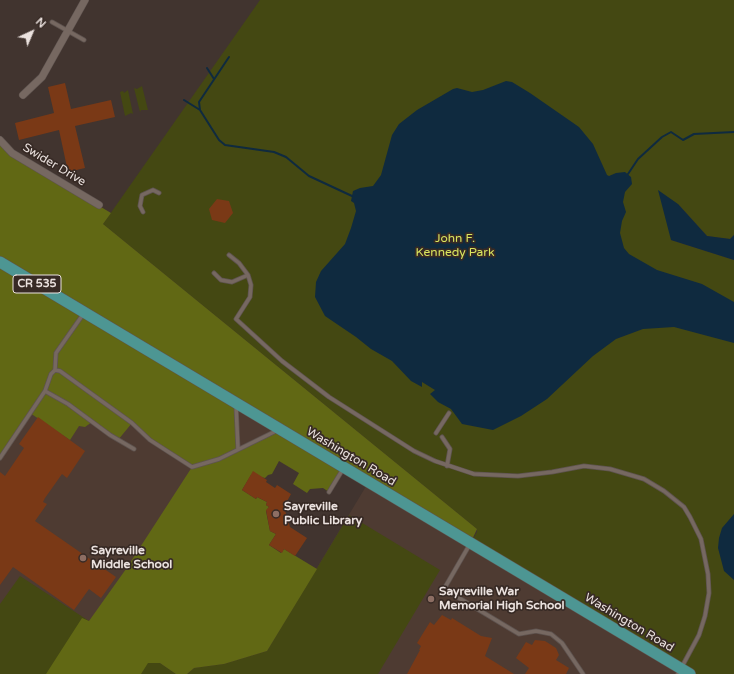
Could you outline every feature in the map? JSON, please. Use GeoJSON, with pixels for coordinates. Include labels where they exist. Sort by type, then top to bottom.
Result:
{"type":"FeatureCollection","features":[{"type":"Feature","properties":{"kind":"main road","name":"Washington Road"},"geometry":{"type":"LineString","coordinates":[[0,262],[683,672]]}},
{"type":"Feature","properties":{"kind":"street"},"geometry":{"type":"LineString","coordinates":[[23,95],[42,77],[85,0]]}},
{"type":"Feature","properties":{"kind":"street","name":"Swider Drive"},"geometry":{"type":"LineString","coordinates":[[0,140],[12,153],[99,205]]}},
{"type":"Feature","properties":{"kind":"lane"},"geometry":{"type":"LineString","coordinates":[[52,22],[84,40]]}},
{"type":"Feature","properties":{"kind":"lane"},"geometry":{"type":"LineString","coordinates":[[143,212],[140,206],[142,195],[153,190],[159,193]]}},
{"type":"Feature","properties":{"kind":"lane"},"geometry":{"type":"LineString","coordinates":[[229,255],[248,275],[251,285],[250,297],[236,320],[282,360],[329,397],[414,451],[447,466],[474,474],[498,475],[552,472],[584,466],[610,469],[644,479],[684,507],[696,527],[706,555],[709,593],[705,616],[699,635],[683,672]]}},
{"type":"Feature","properties":{"kind":"lane"},"geometry":{"type":"LineString","coordinates":[[214,273],[222,280],[232,282],[248,275]]}},
{"type":"Feature","properties":{"kind":"lane"},"geometry":{"type":"LineString","coordinates":[[0,458],[45,391],[51,374],[55,370],[56,353],[85,313]]}},
{"type":"Feature","properties":{"kind":"lane"},"geometry":{"type":"LineString","coordinates":[[55,370],[60,371],[132,423],[150,440],[192,467],[219,459],[279,430]]}},
{"type":"Feature","properties":{"kind":"lane"},"geometry":{"type":"LineString","coordinates":[[45,391],[68,404],[110,435],[134,449]]}},
{"type":"Feature","properties":{"kind":"lane"},"geometry":{"type":"LineString","coordinates":[[236,404],[238,449]]}},
{"type":"Feature","properties":{"kind":"lane"},"geometry":{"type":"LineString","coordinates":[[436,433],[449,413]]}},
{"type":"Feature","properties":{"kind":"lane"},"geometry":{"type":"LineString","coordinates":[[442,437],[450,449],[447,466]]}},
{"type":"Feature","properties":{"kind":"lane"},"geometry":{"type":"LineString","coordinates":[[329,492],[344,468]]}},
{"type":"Feature","properties":{"kind":"lane"},"geometry":{"type":"LineString","coordinates":[[470,544],[444,589],[519,634],[536,631],[551,634],[562,643],[583,674]]}},
{"type":"Feature","properties":{"kind":"shaded area","name":"Sayreville Middle School"},"geometry":{"type":"Polygon","coordinates":[[[74,306],[284,432],[214,483],[176,674],[0,674],[0,417],[74,306]]]}},
{"type":"Feature","properties":{"kind":"shaded area","name":"Sayreville War Memorial High School"},"geometry":{"type":"Polygon","coordinates":[[[368,483],[690,674],[187,674],[194,668],[224,664],[267,651],[368,483]]]}},
{"type":"Feature","properties":{"kind":"green space","name":"John F. Kennedy Park"},"geometry":{"type":"Polygon","coordinates":[[[260,0],[734,0],[734,235],[730,239],[707,236],[678,204],[671,240],[734,260],[734,674],[690,674],[470,544],[477,532],[477,529],[103,224],[260,0]]]}},
{"type":"Feature","properties":{"kind":"green space"},"geometry":{"type":"Polygon","coordinates":[[[142,86],[148,110],[141,110],[140,112],[134,88],[137,89],[142,86]]]}},
{"type":"Feature","properties":{"kind":"green space"},"geometry":{"type":"Polygon","coordinates":[[[128,90],[133,114],[131,113],[125,116],[120,92],[123,91],[124,93],[128,90]]]}},
{"type":"Feature","properties":{"kind":"green space"},"geometry":{"type":"Polygon","coordinates":[[[0,140],[36,168],[111,213],[103,224],[477,529],[470,544],[344,468],[329,492],[323,488],[310,489],[307,493],[293,484],[299,473],[279,461],[272,474],[265,478],[251,475],[242,490],[256,499],[257,497],[267,502],[266,505],[269,507],[266,511],[270,531],[276,534],[269,545],[281,553],[284,549],[317,569],[267,651],[224,664],[194,668],[187,674],[176,674],[160,663],[148,663],[141,674],[46,674],[82,618],[89,621],[126,569],[192,467],[162,448],[132,423],[118,440],[92,422],[85,427],[79,426],[70,440],[30,413],[0,458],[0,140]],[[237,404],[238,449],[279,430],[237,404]]]}},
{"type":"Feature","properties":{"kind":"green space"},"geometry":{"type":"Polygon","coordinates":[[[349,515],[440,570],[378,674],[187,674],[194,668],[224,664],[267,651],[349,515]]]}},
{"type":"Feature","properties":{"kind":"green space"},"geometry":{"type":"Polygon","coordinates":[[[20,576],[89,621],[148,663],[160,663],[176,674],[0,674],[0,604],[20,576]]]}},
{"type":"Feature","properties":{"kind":"water"},"geometry":{"type":"Polygon","coordinates":[[[506,81],[512,82],[530,93],[579,127],[593,144],[607,175],[609,176],[616,173],[625,172],[631,177],[632,184],[625,192],[623,202],[626,212],[622,221],[620,233],[624,248],[629,254],[657,270],[702,284],[734,302],[734,343],[674,327],[643,329],[616,339],[593,356],[547,399],[521,416],[493,430],[462,424],[451,409],[438,402],[430,394],[435,390],[422,382],[422,387],[411,381],[392,361],[371,349],[325,316],[315,297],[316,282],[321,271],[345,244],[351,228],[356,211],[354,203],[351,201],[353,191],[360,188],[373,186],[381,175],[392,135],[399,124],[417,110],[453,89],[457,88],[472,92],[483,90],[506,81]]]}},
{"type":"Feature","properties":{"kind":"water"},"geometry":{"type":"Polygon","coordinates":[[[658,190],[678,204],[707,236],[730,239],[734,235],[734,260],[671,240],[658,190]]]}},
{"type":"Feature","properties":{"kind":"water"},"geometry":{"type":"Polygon","coordinates":[[[734,514],[734,580],[724,571],[718,548],[722,528],[734,514]]]}},
{"type":"Feature","properties":{"kind":"building"},"geometry":{"type":"Polygon","coordinates":[[[65,83],[71,109],[111,100],[115,117],[75,126],[85,168],[68,172],[59,130],[19,140],[15,123],[54,113],[48,87],[65,83]]]}},
{"type":"Feature","properties":{"kind":"building"},"geometry":{"type":"Polygon","coordinates":[[[217,199],[229,201],[233,213],[225,223],[212,220],[209,209],[217,199]]]}},
{"type":"Feature","properties":{"kind":"building"},"geometry":{"type":"Polygon","coordinates":[[[38,417],[85,451],[67,478],[62,474],[45,498],[43,502],[47,504],[35,521],[116,577],[101,598],[89,589],[74,610],[13,567],[0,585],[0,472],[5,476],[24,448],[19,444],[38,417]]]}},
{"type":"Feature","properties":{"kind":"building","name":"Sayreville Public Library"},"geometry":{"type":"Polygon","coordinates":[[[253,471],[267,480],[266,482],[275,488],[277,485],[291,494],[284,507],[290,527],[307,538],[295,556],[284,549],[282,553],[269,545],[276,534],[270,531],[266,510],[269,507],[266,505],[267,502],[257,497],[256,499],[242,490],[253,471]]]}},
{"type":"Feature","properties":{"kind":"building"},"geometry":{"type":"Polygon","coordinates":[[[442,615],[451,620],[452,618],[481,636],[492,638],[485,656],[514,674],[407,674],[420,650],[421,646],[417,643],[430,622],[434,625],[442,615]]]}},
{"type":"Feature","properties":{"kind":"building"},"geometry":{"type":"Polygon","coordinates":[[[535,640],[545,641],[556,648],[559,655],[556,660],[569,668],[566,674],[525,674],[529,668],[516,658],[526,642],[532,645],[535,640]]]}},
{"type":"Feature","properties":{"kind":"waterway"},"geometry":{"type":"LineString","coordinates":[[229,57],[199,102],[200,110],[219,140],[225,145],[274,152],[286,157],[309,176],[352,196]]}},
{"type":"Feature","properties":{"kind":"waterway"},"geometry":{"type":"LineString","coordinates":[[207,68],[214,79]]}},
{"type":"Feature","properties":{"kind":"waterway"},"geometry":{"type":"LineString","coordinates":[[184,100],[200,110]]}},
{"type":"Feature","properties":{"kind":"waterway"},"geometry":{"type":"LineString","coordinates":[[628,174],[638,159],[662,137],[671,132],[683,140],[694,134],[734,132]]}},
{"type":"Feature","properties":{"kind":"place","name":"Sayreville Public Library"},"geometry":{"type":"Point","coordinates":[276,514]}},
{"type":"Feature","properties":{"kind":"place","name":"Sayreville Middle School"},"geometry":{"type":"Point","coordinates":[83,558]}},
{"type":"Feature","properties":{"kind":"place","name":"Sayreville War Memorial High School"},"geometry":{"type":"Point","coordinates":[431,599]}}]}
